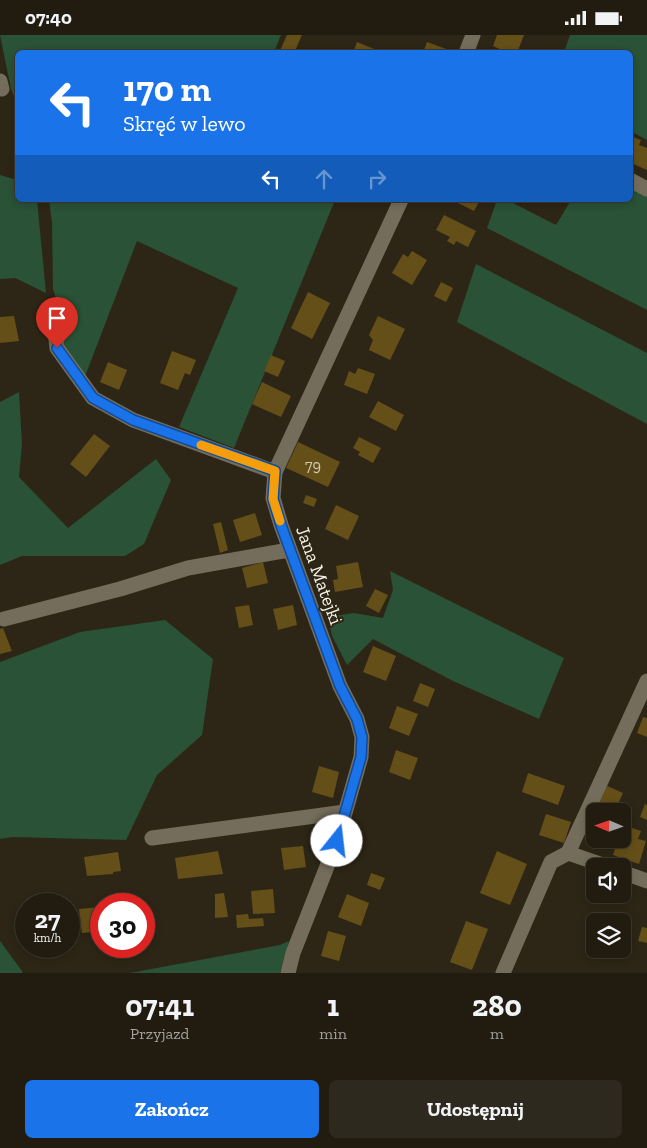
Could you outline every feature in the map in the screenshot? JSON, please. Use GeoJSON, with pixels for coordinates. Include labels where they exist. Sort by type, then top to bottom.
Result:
{"type":"FeatureCollection","features":[{"type":"Feature","properties":{"kind":"street"},"geometry":{"type":"LineString","coordinates":[[467,50],[473,35]]}},
{"type":"Feature","properties":{"kind":"street"},"geometry":{"type":"LineString","coordinates":[[633,182],[647,189]]}},
{"type":"Feature","properties":{"kind":"street","name":"Jana Matejki"},"geometry":{"type":"LineString","coordinates":[[288,973],[292,953],[337,841],[361,757],[362,737],[357,719],[340,686],[289,550],[273,499],[275,471],[400,202]]}},
{"type":"Feature","properties":{"kind":"street"},"geometry":{"type":"LineString","coordinates":[[53,315],[57,348],[93,398],[133,420],[275,471]]}},
{"type":"Feature","properties":{"kind":"street"},"geometry":{"type":"LineString","coordinates":[[4,619],[120,589],[188,568],[289,550]]}},
{"type":"Feature","properties":{"kind":"street"},"geometry":{"type":"LineString","coordinates":[[502,973],[551,862],[568,853],[647,681]]}},
{"type":"Feature","properties":{"kind":"street"},"geometry":{"type":"LineString","coordinates":[[152,838],[345,813]]}},
{"type":"Feature","properties":{"kind":"street"},"geometry":{"type":"LineString","coordinates":[[568,853],[586,859]]}},
{"type":"Feature","properties":{"kind":"street"},"geometry":{"type":"LineString","coordinates":[[631,875],[647,881]]}},
{"type":"Feature","properties":{"kind":"green space"},"geometry":{"type":"Polygon","coordinates":[[[0,35],[281,35],[275,50],[15,50],[15,99],[11,89],[0,35]]]}},
{"type":"Feature","properties":{"kind":"green space"},"geometry":{"type":"Polygon","coordinates":[[[570,35],[647,35],[647,140],[633,133],[633,50],[565,50],[570,35]]]}},
{"type":"Feature","properties":{"kind":"green space"},"geometry":{"type":"Polygon","coordinates":[[[0,175],[15,179],[15,202],[37,202],[46,293],[15,278],[0,279],[0,175]]]}},
{"type":"Feature","properties":{"kind":"green space"},"geometry":{"type":"Polygon","coordinates":[[[633,189],[647,196],[647,310],[487,228],[496,202],[511,202],[556,225],[570,202],[633,202],[633,189]]]}},
{"type":"Feature","properties":{"kind":"green space"},"geometry":{"type":"Polygon","coordinates":[[[49,202],[334,202],[234,448],[179,427],[238,288],[137,241],[84,379],[63,345],[60,310],[53,289],[52,223],[49,202]]]}},
{"type":"Feature","properties":{"kind":"green space"},"geometry":{"type":"Polygon","coordinates":[[[476,264],[647,353],[647,424],[457,322],[476,264]]]}},
{"type":"Feature","properties":{"kind":"green space"},"geometry":{"type":"Polygon","coordinates":[[[19,392],[22,444],[19,477],[68,528],[156,459],[171,480],[144,544],[125,556],[22,556],[0,565],[0,402],[19,392]]]}},
{"type":"Feature","properties":{"kind":"green space"},"geometry":{"type":"Polygon","coordinates":[[[390,571],[564,658],[539,719],[453,681],[373,639],[347,665],[332,636],[328,617],[354,613],[383,618],[393,590],[390,571]]]}},
{"type":"Feature","properties":{"kind":"green space"},"geometry":{"type":"Polygon","coordinates":[[[165,620],[213,659],[202,735],[157,775],[126,840],[12,837],[0,839],[0,662],[80,632],[165,620]]]}},
{"type":"Feature","properties":{"kind":"green space"},"geometry":{"type":"Polygon","coordinates":[[[0,941],[22,971],[22,973],[0,973],[0,941]]]}},
{"type":"Feature","properties":{"kind":"green space"},"geometry":{"type":"Polygon","coordinates":[[[289,941],[280,973],[130,973],[280,945],[289,941]]]}},
{"type":"Feature","properties":{"kind":"building"},"geometry":{"type":"Polygon","coordinates":[[[287,35],[302,35],[295,50],[280,50],[287,35]]]}},
{"type":"Feature","properties":{"kind":"building"},"geometry":{"type":"Polygon","coordinates":[[[497,35],[524,35],[518,50],[502,50],[493,46],[497,35]]]}},
{"type":"Feature","properties":{"kind":"building"},"geometry":{"type":"Polygon","coordinates":[[[357,42],[377,50],[354,50],[357,42]]]}},
{"type":"Feature","properties":{"kind":"building"},"geometry":{"type":"Polygon","coordinates":[[[427,42],[449,50],[424,50],[427,42]]]}},
{"type":"Feature","properties":{"kind":"building"},"geometry":{"type":"Polygon","coordinates":[[[633,137],[641,140],[639,145],[647,148],[647,170],[633,164],[633,137]]]}},
{"type":"Feature","properties":{"kind":"building"},"geometry":{"type":"Polygon","coordinates":[[[456,202],[479,202],[474,211],[456,202]]]}},
{"type":"Feature","properties":{"kind":"building"},"geometry":{"type":"Polygon","coordinates":[[[444,215],[476,231],[468,247],[456,241],[454,245],[447,241],[450,237],[436,230],[444,215]]]}},
{"type":"Feature","properties":{"kind":"building"},"geometry":{"type":"Polygon","coordinates":[[[412,251],[427,260],[412,285],[392,273],[403,254],[408,257],[412,251]]]}},
{"type":"Feature","properties":{"kind":"building"},"geometry":{"type":"Polygon","coordinates":[[[441,282],[453,288],[446,302],[434,296],[441,282]]]}},
{"type":"Feature","properties":{"kind":"building"},"geometry":{"type":"Polygon","coordinates":[[[308,292],[330,303],[312,339],[291,328],[308,292]]]}},
{"type":"Feature","properties":{"kind":"building"},"geometry":{"type":"Polygon","coordinates":[[[14,316],[19,341],[0,343],[0,317],[14,316]]]}},
{"type":"Feature","properties":{"kind":"building"},"geometry":{"type":"Polygon","coordinates":[[[378,316],[405,329],[390,360],[369,350],[373,340],[369,335],[378,316]]]}},
{"type":"Feature","properties":{"kind":"building"},"geometry":{"type":"Polygon","coordinates":[[[172,351],[196,360],[190,375],[185,373],[178,390],[160,383],[172,351]]]}},
{"type":"Feature","properties":{"kind":"building"},"geometry":{"type":"Polygon","coordinates":[[[271,355],[285,361],[278,377],[264,371],[271,355]]]}},
{"type":"Feature","properties":{"kind":"building"},"geometry":{"type":"Polygon","coordinates":[[[108,362],[127,370],[119,390],[100,382],[108,362]]]}},
{"type":"Feature","properties":{"kind":"building"},"geometry":{"type":"Polygon","coordinates":[[[358,368],[375,374],[367,394],[344,385],[349,371],[355,374],[358,368]]]}},
{"type":"Feature","properties":{"kind":"building"},"geometry":{"type":"Polygon","coordinates":[[[262,382],[291,396],[281,417],[252,404],[262,382]]]}},
{"type":"Feature","properties":{"kind":"building"},"geometry":{"type":"Polygon","coordinates":[[[378,401],[404,415],[396,431],[369,417],[378,401]]]}},
{"type":"Feature","properties":{"kind":"building"},"geometry":{"type":"Polygon","coordinates":[[[94,434],[110,446],[86,477],[70,464],[94,434]]]}},
{"type":"Feature","properties":{"kind":"building"},"geometry":{"type":"Polygon","coordinates":[[[359,437],[381,448],[373,463],[358,455],[360,452],[353,448],[359,437]]]}},
{"type":"Feature","properties":{"kind":"building"},"geometry":{"type":"Polygon","coordinates":[[[298,442],[340,462],[328,487],[286,468],[298,442]]]}},
{"type":"Feature","properties":{"kind":"building"},"geometry":{"type":"Polygon","coordinates":[[[306,495],[317,499],[314,507],[303,503],[306,495]]]}},
{"type":"Feature","properties":{"kind":"building"},"geometry":{"type":"Polygon","coordinates":[[[336,505],[359,516],[348,540],[325,529],[336,505]]]}},
{"type":"Feature","properties":{"kind":"building"},"geometry":{"type":"Polygon","coordinates":[[[255,513],[262,535],[240,542],[233,520],[255,513]]]}},
{"type":"Feature","properties":{"kind":"building"},"geometry":{"type":"Polygon","coordinates":[[[221,522],[228,550],[220,553],[213,524],[221,522]]]}},
{"type":"Feature","properties":{"kind":"building"},"geometry":{"type":"Polygon","coordinates":[[[263,562],[268,583],[247,588],[242,568],[263,562]]]}},
{"type":"Feature","properties":{"kind":"building"},"geometry":{"type":"Polygon","coordinates":[[[358,562],[363,587],[335,592],[333,580],[338,579],[336,566],[358,562]]]}},
{"type":"Feature","properties":{"kind":"building"},"geometry":{"type":"Polygon","coordinates":[[[375,589],[388,595],[379,613],[366,606],[375,589]]]}},
{"type":"Feature","properties":{"kind":"building"},"geometry":{"type":"Polygon","coordinates":[[[249,605],[253,625],[239,628],[235,607],[249,605]]]}},
{"type":"Feature","properties":{"kind":"building"},"geometry":{"type":"Polygon","coordinates":[[[293,605],[297,625],[278,630],[273,609],[293,605]]]}},
{"type":"Feature","properties":{"kind":"building"},"geometry":{"type":"Polygon","coordinates":[[[3,628],[12,651],[0,654],[0,629],[3,628]]]}},
{"type":"Feature","properties":{"kind":"building"},"geometry":{"type":"Polygon","coordinates":[[[373,646],[396,656],[386,681],[363,672],[373,646]]]}},
{"type":"Feature","properties":{"kind":"building"},"geometry":{"type":"Polygon","coordinates":[[[420,683],[435,689],[428,707],[413,701],[420,683]]]}},
{"type":"Feature","properties":{"kind":"building"},"geometry":{"type":"Polygon","coordinates":[[[397,706],[418,714],[409,736],[389,728],[397,706]]]}},
{"type":"Feature","properties":{"kind":"building"},"geometry":{"type":"Polygon","coordinates":[[[643,717],[647,718],[647,737],[637,733],[643,717]]]}},
{"type":"Feature","properties":{"kind":"building"},"geometry":{"type":"Polygon","coordinates":[[[396,750],[418,758],[410,780],[389,772],[396,750]]]}},
{"type":"Feature","properties":{"kind":"building"},"geometry":{"type":"Polygon","coordinates":[[[319,766],[339,772],[333,798],[312,792],[319,766]]]}},
{"type":"Feature","properties":{"kind":"building"},"geometry":{"type":"Polygon","coordinates":[[[528,773],[565,786],[558,805],[522,792],[528,773]]]}},
{"type":"Feature","properties":{"kind":"building"},"geometry":{"type":"Polygon","coordinates":[[[607,786],[623,793],[619,803],[599,803],[607,786]]]}},
{"type":"Feature","properties":{"kind":"building"},"geometry":{"type":"Polygon","coordinates":[[[645,804],[647,805],[647,820],[640,817],[645,804]]]}},
{"type":"Feature","properties":{"kind":"building"},"geometry":{"type":"Polygon","coordinates":[[[546,814],[571,822],[564,843],[539,835],[546,814]]]}},
{"type":"Feature","properties":{"kind":"building"},"geometry":{"type":"Polygon","coordinates":[[[631,828],[641,831],[638,839],[646,841],[639,864],[631,861],[631,858],[622,858],[613,855],[615,848],[631,848],[631,828]]]}},
{"type":"Feature","properties":{"kind":"building"},"geometry":{"type":"Polygon","coordinates":[[[303,846],[306,867],[284,870],[281,848],[303,846]]]}},
{"type":"Feature","properties":{"kind":"building"},"geometry":{"type":"Polygon","coordinates":[[[218,851],[223,874],[178,879],[175,858],[218,851]]]}},
{"type":"Feature","properties":{"kind":"building"},"geometry":{"type":"Polygon","coordinates":[[[497,851],[527,864],[510,905],[480,893],[497,851]]]}},
{"type":"Feature","properties":{"kind":"building"},"geometry":{"type":"Polygon","coordinates":[[[118,852],[121,871],[113,872],[113,874],[87,876],[84,857],[118,852]]]}},
{"type":"Feature","properties":{"kind":"building"},"geometry":{"type":"Polygon","coordinates":[[[371,873],[385,878],[380,890],[367,885],[371,873]]]}},
{"type":"Feature","properties":{"kind":"building"},"geometry":{"type":"Polygon","coordinates":[[[273,889],[275,913],[253,914],[251,891],[273,889]]]}},
{"type":"Feature","properties":{"kind":"building"},"geometry":{"type":"Polygon","coordinates":[[[224,893],[228,917],[215,918],[215,894],[224,893]]]}},
{"type":"Feature","properties":{"kind":"building"},"geometry":{"type":"Polygon","coordinates":[[[347,894],[369,903],[361,926],[338,917],[347,894]]]}},
{"type":"Feature","properties":{"kind":"building"},"geometry":{"type":"Polygon","coordinates":[[[90,908],[90,932],[82,933],[80,909],[90,908]]]}},
{"type":"Feature","properties":{"kind":"building"},"geometry":{"type":"Polygon","coordinates":[[[248,914],[249,919],[263,918],[264,926],[237,928],[236,915],[248,914]]]}},
{"type":"Feature","properties":{"kind":"building"},"geometry":{"type":"Polygon","coordinates":[[[466,921],[488,929],[472,970],[450,962],[466,921]]]}},
{"type":"Feature","properties":{"kind":"building"},"geometry":{"type":"Polygon","coordinates":[[[642,927],[647,928],[647,943],[638,941],[642,927]]]}},
{"type":"Feature","properties":{"kind":"building"},"geometry":{"type":"Polygon","coordinates":[[[328,931],[346,936],[339,961],[321,956],[328,931]]]}},
{"type":"Feature","properties":{"kind":"slow traffic"},"geometry":{"type":"LineString","coordinates":[[201,445],[275,471],[273,499],[280,521]]}},
{"type":"Feature","properties":{"kind":"route"},"geometry":{"type":"LineString","coordinates":[[57,348],[93,398],[133,420],[275,471],[273,499],[289,550],[340,686],[357,719],[362,737],[361,757],[337,841]]}}]}
